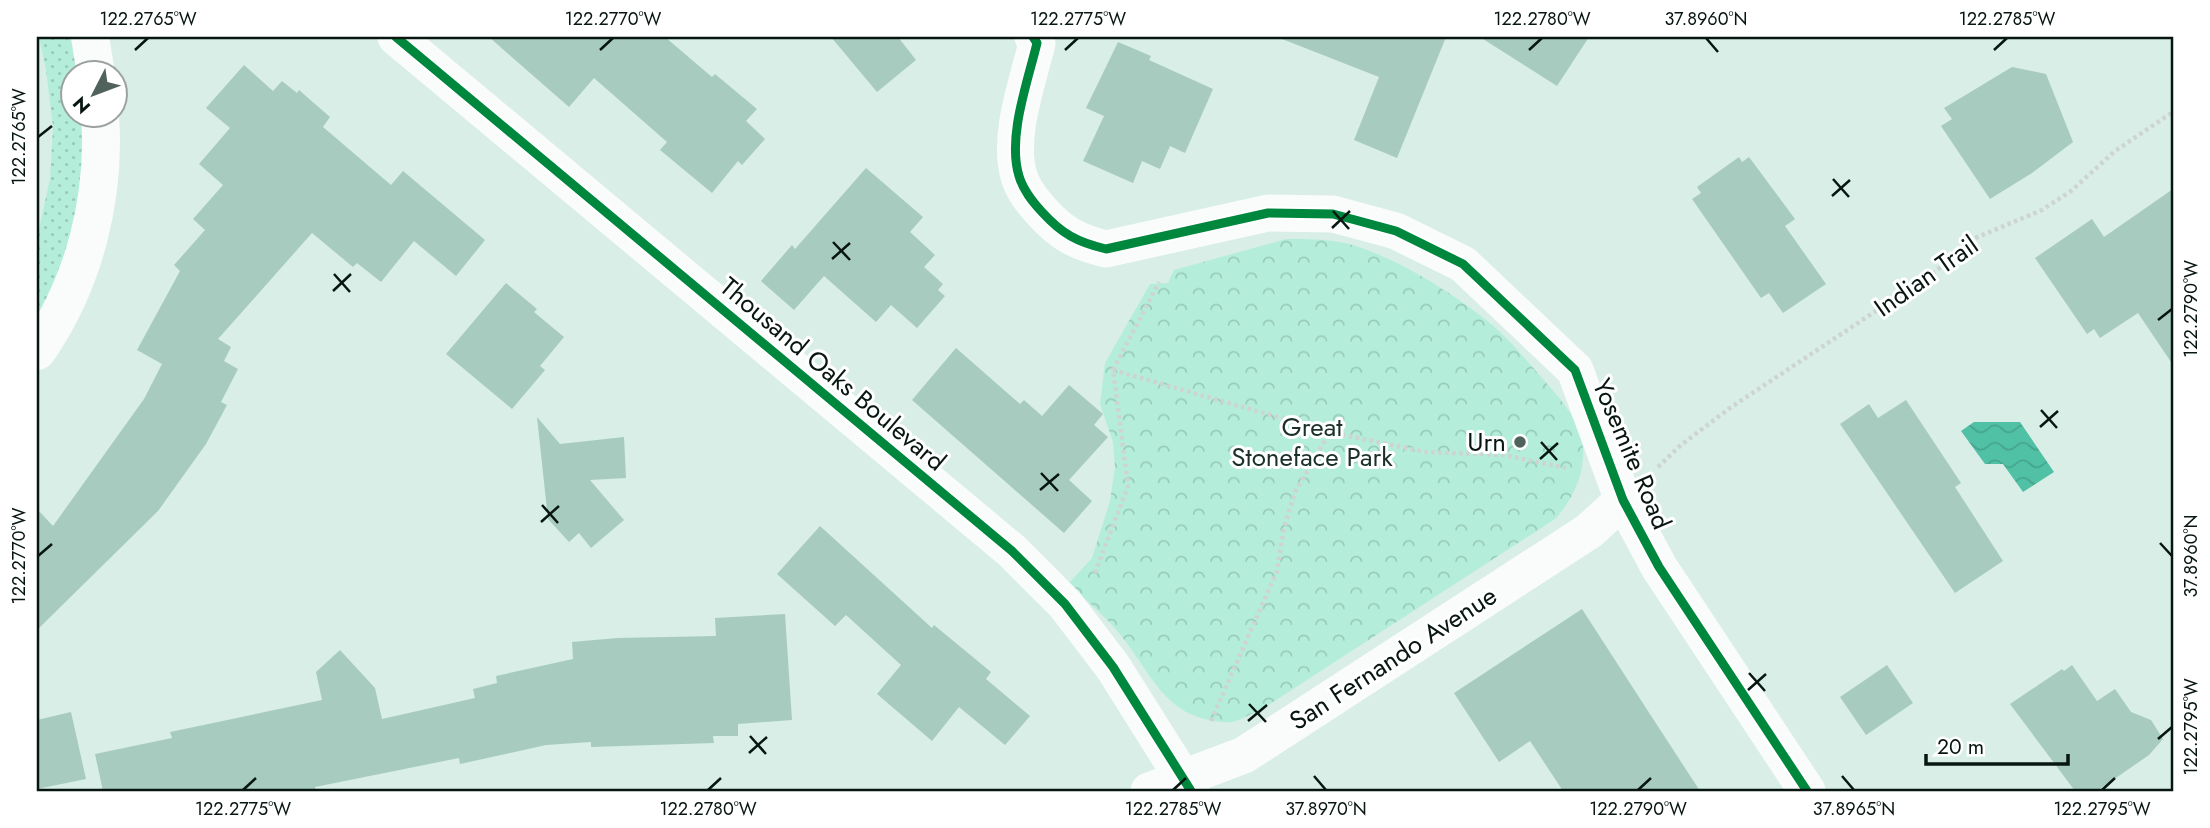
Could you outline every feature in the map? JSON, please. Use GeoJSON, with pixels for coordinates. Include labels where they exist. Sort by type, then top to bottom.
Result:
{"type":"FeatureCollection","features":[{"type":"Feature","properties":{"kind":"main road"},"geometry":{"type":"LineString","coordinates":[[90,37],[94,60]]}},
{"type":"Feature","properties":{"kind":"main road"},"geometry":{"type":"LineString","coordinates":[[37,351],[51,331],[80,269],[97,198],[99,130]]}},
{"type":"Feature","properties":{"kind":"street","name":"Thousand Oaks Boulevard"},"geometry":{"type":"LineString","coordinates":[[396,37],[1012,551],[1065,604],[1112,667],[1187,785]]}},
{"type":"Feature","properties":{"kind":"street","name":"Yosemite Road"},"geometry":{"type":"LineString","coordinates":[[1037,39],[1021,107],[1014,152],[1019,176],[1028,195],[1056,227],[1081,243],[1106,249],[1268,213],[1333,214],[1396,231],[1463,264],[1575,370],[1623,500],[1659,567],[1807,791]]}},
{"type":"Feature","properties":{"kind":"street","name":"San Fernando Avenue"},"geometry":{"type":"LineString","coordinates":[[1149,791],[1187,785],[1244,755],[1590,531],[1623,500]]}},
{"type":"Feature","properties":{"kind":"path"},"geometry":{"type":"LineString","coordinates":[[1065,604],[1096,573],[1128,486],[1113,370],[1165,271]]}},
{"type":"Feature","properties":{"kind":"path"},"geometry":{"type":"LineString","coordinates":[[1113,370],[1330,432],[1425,452],[1504,455],[1574,470],[1623,500]]}},
{"type":"Feature","properties":{"kind":"path"},"geometry":{"type":"LineString","coordinates":[[1187,785],[1277,571],[1284,527],[1294,492],[1330,432]]}},
{"type":"Feature","properties":{"kind":"green space"},"geometry":{"type":"Polygon","coordinates":[[[39,37],[74,37],[78,60],[60,60],[60,130],[86,130],[72,243],[37,324],[37,238],[50,179],[53,127],[39,37]]]}},
{"type":"Feature","properties":{"kind":"green space","name":"Great Stoneface Park"},"geometry":{"type":"Polygon","coordinates":[[[1286,239],[1345,243],[1382,256],[1455,297],[1486,320],[1515,348],[1568,409],[1582,441],[1582,465],[1575,489],[1555,519],[1267,706],[1236,721],[1218,722],[1191,715],[1170,700],[1115,629],[1068,584],[1092,558],[1110,501],[1115,467],[1113,442],[1100,404],[1105,363],[1150,284],[1168,283],[1174,270],[1286,239]]]}},
{"type":"Feature","properties":{"kind":"water"},"geometry":{"type":"Polygon","coordinates":[[[1974,422],[2020,422],[2054,472],[2023,492],[2003,464],[1985,464],[1961,431],[1974,422]]]}},
{"type":"Feature","properties":{"kind":"building"},"geometry":{"type":"Polygon","coordinates":[[[489,37],[665,37],[712,77],[715,74],[757,109],[746,121],[765,139],[742,165],[738,161],[712,193],[660,150],[667,142],[594,78],[569,107],[489,37]]]}},
{"type":"Feature","properties":{"kind":"building"},"geometry":{"type":"Polygon","coordinates":[[[831,37],[898,37],[916,60],[877,92],[831,37]]]}},
{"type":"Feature","properties":{"kind":"building"},"geometry":{"type":"Polygon","coordinates":[[[1446,37],[1397,158],[1354,140],[1379,77],[1282,39],[1446,37]]]}},
{"type":"Feature","properties":{"kind":"building"},"geometry":{"type":"Polygon","coordinates":[[[1480,37],[1589,37],[1557,86],[1480,37]]]}},
{"type":"Feature","properties":{"kind":"building"},"geometry":{"type":"Polygon","coordinates":[[[1118,42],[1151,56],[1149,60],[1213,89],[1185,153],[1170,146],[1160,169],[1142,161],[1133,183],[1083,161],[1104,116],[1086,108],[1118,42]]]}},
{"type":"Feature","properties":{"kind":"building"},"geometry":{"type":"Polygon","coordinates":[[[244,65],[273,91],[282,81],[297,93],[299,90],[330,117],[323,127],[391,185],[403,171],[485,240],[456,276],[414,241],[381,282],[357,263],[353,267],[312,233],[218,339],[231,347],[224,361],[238,369],[221,402],[227,405],[206,444],[158,511],[37,630],[37,509],[53,526],[144,399],[162,364],[137,350],[180,271],[174,265],[205,230],[193,219],[223,185],[199,164],[230,128],[206,108],[244,65]]]}},
{"type":"Feature","properties":{"kind":"building"},"geometry":{"type":"Polygon","coordinates":[[[2012,67],[2046,74],[2073,142],[2032,173],[1990,199],[1941,126],[1952,119],[1944,108],[2012,67]]]}},
{"type":"Feature","properties":{"kind":"building"},"geometry":{"type":"Polygon","coordinates":[[[1739,157],[1742,162],[1749,157],[1795,219],[1785,226],[1826,284],[1783,313],[1769,293],[1761,298],[1692,199],[1701,193],[1697,187],[1739,157]]]}},
{"type":"Feature","properties":{"kind":"building"},"geometry":{"type":"Polygon","coordinates":[[[866,168],[923,217],[910,232],[935,255],[924,267],[943,284],[938,290],[945,296],[917,328],[891,305],[876,322],[824,276],[794,310],[761,281],[792,245],[795,249],[866,168]]]}},
{"type":"Feature","properties":{"kind":"building"},"geometry":{"type":"Polygon","coordinates":[[[2173,189],[2173,365],[2138,313],[2100,338],[2094,329],[2087,334],[2035,258],[2092,219],[2104,237],[2173,189]]]}},
{"type":"Feature","properties":{"kind":"building"},"geometry":{"type":"Polygon","coordinates":[[[506,283],[537,309],[534,312],[564,337],[540,366],[545,370],[512,409],[446,354],[506,283]]]}},
{"type":"Feature","properties":{"kind":"building"},"geometry":{"type":"Polygon","coordinates":[[[956,348],[1020,404],[1024,400],[1042,416],[1069,385],[1103,414],[1094,425],[1108,437],[1069,480],[1092,501],[1064,533],[912,400],[956,348]]]}},
{"type":"Feature","properties":{"kind":"building"},"geometry":{"type":"Polygon","coordinates":[[[1906,400],[1961,483],[1955,487],[2003,561],[1955,593],[1840,424],[1869,404],[1878,418],[1906,400]]]}},
{"type":"Feature","properties":{"kind":"building"},"geometry":{"type":"Polygon","coordinates":[[[537,417],[560,444],[624,437],[626,478],[590,480],[624,520],[591,548],[579,533],[569,542],[548,519],[537,417]]]}},
{"type":"Feature","properties":{"kind":"building"},"geometry":{"type":"Polygon","coordinates":[[[820,526],[932,628],[934,625],[991,672],[986,679],[1030,716],[1005,745],[959,707],[932,741],[877,694],[901,665],[846,615],[835,626],[777,574],[820,526]]]}},
{"type":"Feature","properties":{"kind":"building"},"geometry":{"type":"Polygon","coordinates":[[[1582,609],[1700,791],[1563,791],[1530,741],[1499,762],[1454,693],[1582,609]]]}},
{"type":"Feature","properties":{"kind":"building"},"geometry":{"type":"Polygon","coordinates":[[[785,614],[792,720],[738,724],[738,736],[713,736],[714,743],[591,747],[591,742],[546,745],[460,764],[459,758],[315,787],[316,791],[103,791],[95,754],[172,738],[170,732],[322,700],[316,672],[340,650],[375,688],[382,719],[475,698],[473,689],[497,683],[496,676],[573,659],[572,642],[617,638],[716,636],[715,618],[785,614]]]}},
{"type":"Feature","properties":{"kind":"building"},"geometry":{"type":"Polygon","coordinates":[[[1887,665],[1913,703],[1866,735],[1840,697],[1887,665]]]}},
{"type":"Feature","properties":{"kind":"building"},"geometry":{"type":"Polygon","coordinates":[[[2072,665],[2097,701],[2115,689],[2131,712],[2151,720],[2163,739],[2149,755],[2097,791],[2075,791],[2010,704],[2072,665]]]}},
{"type":"Feature","properties":{"kind":"building"},"geometry":{"type":"Polygon","coordinates":[[[71,712],[86,779],[37,789],[37,720],[71,712]]]}},
{"type":"Feature","properties":{"kind":"cycle path"},"geometry":{"type":"LineString","coordinates":[[396,37],[1012,551],[1065,604],[1113,667],[1191,791]]}},
{"type":"Feature","properties":{"kind":"cycle path"},"geometry":{"type":"LineString","coordinates":[[1033,37],[1037,43],[1020,109],[1015,144],[1016,161],[1025,191],[1049,220],[1063,232],[1106,249],[1268,213],[1333,214],[1396,231],[1463,264],[1575,370],[1623,500],[1659,567],[1807,791]]}},
{"type":"Feature","properties":{"kind":"place","name":"Urn"},"geometry":{"type":"Point","coordinates":[1520,442]}}]}
